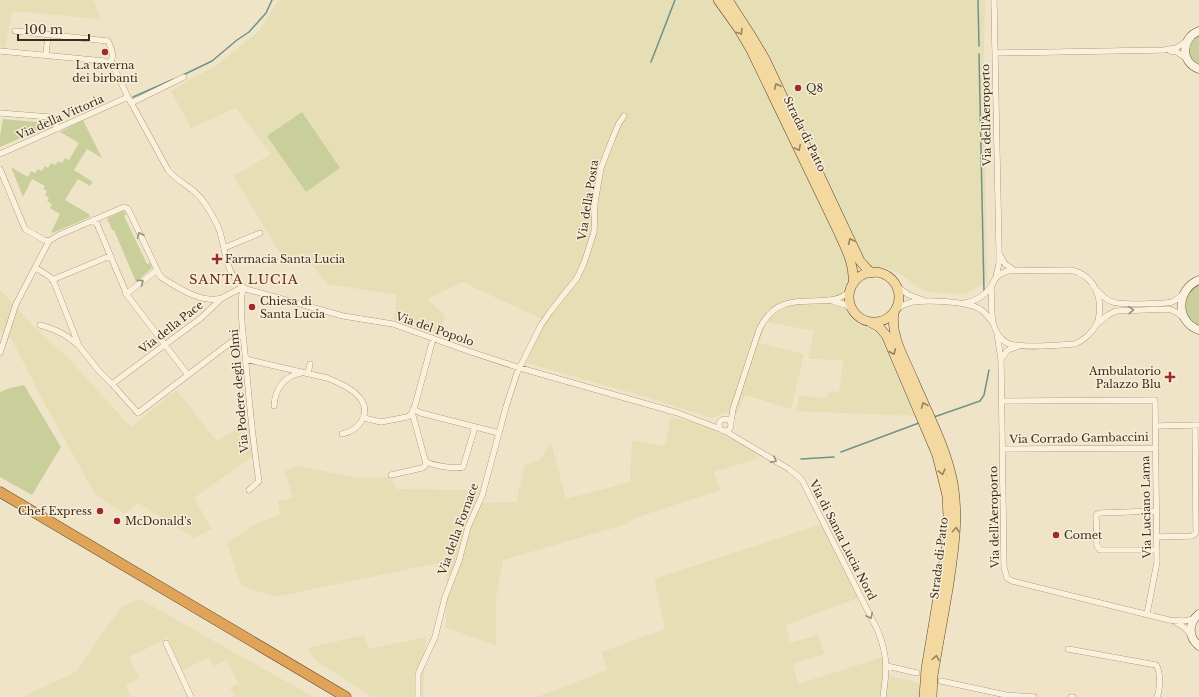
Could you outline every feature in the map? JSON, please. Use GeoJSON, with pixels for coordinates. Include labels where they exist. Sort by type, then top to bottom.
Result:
{"type":"FeatureCollection","features":[{"type":"Feature","properties":{"kind":"highway"},"geometry":{"type":"LineString","coordinates":[[0,492],[346,697]]}},
{"type":"Feature","properties":{"kind":"highway"},"geometry":{"type":"LineString","coordinates":[[0,499],[334,697]]}},
{"type":"Feature","properties":{"kind":"main road","name":"Strada di Patto"},"geometry":{"type":"LineString","coordinates":[[718,0],[738,28],[757,62],[840,236],[852,264],[852,287]]}},
{"type":"Feature","properties":{"kind":"main road","name":"Strada di Patto"},"geometry":{"type":"LineString","coordinates":[[728,0],[765,59],[860,261],[866,269],[872,273]]}},
{"type":"Feature","properties":{"kind":"main road"},"geometry":{"type":"LineString","coordinates":[[872,273],[879,273],[888,277],[896,286],[899,297],[895,310],[885,320],[876,322],[870,322],[862,319],[856,314],[851,304],[852,287],[860,277],[872,273]]}},
{"type":"Feature","properties":{"kind":"main road","name":"Strada di Patto"},"geometry":{"type":"LineString","coordinates":[[895,310],[893,323],[897,341],[941,445],[950,471],[955,499],[956,518],[954,546],[933,676],[932,697]]}},
{"type":"Feature","properties":{"kind":"main road","name":"Strada di Patto"},"geometry":{"type":"LineString","coordinates":[[870,322],[886,335],[937,455],[947,496],[947,543],[926,668],[924,697]]}},
{"type":"Feature","properties":{"kind":"street"},"geometry":{"type":"LineString","coordinates":[[994,0],[995,53]]}},
{"type":"Feature","properties":{"kind":"street"},"geometry":{"type":"LineString","coordinates":[[1198,30],[1191,35],[1185,48],[1187,59],[1198,70]]}},
{"type":"Feature","properties":{"kind":"street"},"geometry":{"type":"LineString","coordinates":[[15,31],[108,41],[113,56],[112,61],[109,63]]}},
{"type":"Feature","properties":{"kind":"street"},"geometry":{"type":"LineString","coordinates":[[46,55],[48,35]]}},
{"type":"Feature","properties":{"kind":"street","name":"Via dell'Aeroporto"},"geometry":{"type":"LineString","coordinates":[[996,277],[999,263],[999,249],[995,53],[1164,50],[1176,48],[1187,41]]}},
{"type":"Feature","properties":{"kind":"street","name":"Via dell'Aeroporto"},"geometry":{"type":"LineString","coordinates":[[1164,50],[1177,52],[1187,59]]}},
{"type":"Feature","properties":{"kind":"street"},"geometry":{"type":"LineString","coordinates":[[0,51],[104,61],[109,63],[114,68],[131,103],[168,170],[173,176],[197,193],[206,205],[218,227],[230,269],[237,281],[243,287]]}},
{"type":"Feature","properties":{"kind":"street"},"geometry":{"type":"LineString","coordinates":[[131,103],[184,78]]}},
{"type":"Feature","properties":{"kind":"street","name":"Via della Vittoria"},"geometry":{"type":"LineString","coordinates":[[0,154],[128,97]]}},
{"type":"Feature","properties":{"kind":"street"},"geometry":{"type":"LineString","coordinates":[[0,113],[50,117],[53,118],[58,129]]}},
{"type":"Feature","properties":{"kind":"street","name":"Via della Posta"},"geometry":{"type":"LineString","coordinates":[[520,368],[541,325],[577,278],[584,263],[594,232],[595,202],[601,168],[619,123],[624,116]]}},
{"type":"Feature","properties":{"kind":"street"},"geometry":{"type":"LineString","coordinates":[[0,169],[25,229],[44,240],[49,241]]}},
{"type":"Feature","properties":{"kind":"street"},"geometry":{"type":"LineString","coordinates":[[0,352],[16,304],[49,241],[59,235],[122,207],[127,208],[162,278],[207,299],[222,298]]}},
{"type":"Feature","properties":{"kind":"street"},"geometry":{"type":"LineString","coordinates":[[93,220],[97,224],[126,294],[188,375]]}},
{"type":"Feature","properties":{"kind":"street"},"geometry":{"type":"LineString","coordinates":[[224,248],[260,233]]}},
{"type":"Feature","properties":{"kind":"street","name":"Via dell'Aeroporto"},"geometry":{"type":"LineString","coordinates":[[999,249],[1003,261],[1015,270]]}},
{"type":"Feature","properties":{"kind":"street"},"geometry":{"type":"LineString","coordinates":[[52,280],[110,256]]}},
{"type":"Feature","properties":{"kind":"street"},"geometry":{"type":"LineString","coordinates":[[36,268],[52,280],[79,346]]}},
{"type":"Feature","properties":{"kind":"street"},"geometry":{"type":"LineString","coordinates":[[126,294],[157,270]]}},
{"type":"Feature","properties":{"kind":"street"},"geometry":{"type":"LineString","coordinates":[[963,304],[980,298],[985,294],[996,277],[1003,272],[1015,270],[1071,270],[1084,276],[1108,300],[1116,303],[1168,303],[1177,300],[1183,295]]}},
{"type":"Feature","properties":{"kind":"street"},"geometry":{"type":"LineString","coordinates":[[1184,318],[1180,307],[1183,295],[1187,288],[1198,280]]}},
{"type":"Feature","properties":{"kind":"street"},"geometry":{"type":"LineString","coordinates":[[992,284],[993,323]]}},
{"type":"Feature","properties":{"kind":"street"},"geometry":{"type":"LineString","coordinates":[[896,286],[909,295],[929,301]]}},
{"type":"Feature","properties":{"kind":"street","name":"Via del Popolo"},"geometry":{"type":"LineString","coordinates":[[243,287],[254,292],[343,316],[392,324],[520,368]]}},
{"type":"Feature","properties":{"kind":"street","name":"Via della Pace"},"geometry":{"type":"LineString","coordinates":[[112,384],[201,318],[222,298],[243,287]]}},
{"type":"Feature","properties":{"kind":"street","name":"Via Podere degli Olmi"},"geometry":{"type":"LineString","coordinates":[[243,287],[241,294],[243,333],[259,481],[249,490]]}},
{"type":"Feature","properties":{"kind":"street"},"geometry":{"type":"LineString","coordinates":[[732,409],[719,425],[722,430],[729,429],[731,425],[732,409],[759,330],[766,319],[777,309],[791,302],[841,298],[846,296],[852,287]]}},
{"type":"Feature","properties":{"kind":"street"},"geometry":{"type":"LineString","coordinates":[[1096,289],[1099,297],[1097,324]]}},
{"type":"Feature","properties":{"kind":"street"},"geometry":{"type":"LineString","coordinates":[[828,300],[846,305],[856,314]]}},
{"type":"Feature","properties":{"kind":"street"},"geometry":{"type":"LineString","coordinates":[[895,310],[913,302],[929,301],[963,304],[979,309],[988,316],[997,333],[1006,343],[1012,345],[1076,344],[1087,336],[1108,314],[1116,310],[1169,309],[1179,313],[1191,326],[1198,330]]}},
{"type":"Feature","properties":{"kind":"street"},"geometry":{"type":"LineString","coordinates":[[40,325],[65,334],[79,346],[99,371],[138,413],[243,333]]}},
{"type":"Feature","properties":{"kind":"street","name":"Via dell'Aeroporto"},"geometry":{"type":"LineString","coordinates":[[997,333],[1001,360],[1004,567],[1007,578],[1012,581],[1169,620],[1183,626],[1192,636]]}},
{"type":"Feature","properties":{"kind":"street"},"geometry":{"type":"LineString","coordinates":[[364,418],[381,422],[407,417],[413,411],[433,339]]}},
{"type":"Feature","properties":{"kind":"street"},"geometry":{"type":"LineString","coordinates":[[1001,360],[1008,350],[1021,345]]}},
{"type":"Feature","properties":{"kind":"street"},"geometry":{"type":"LineString","coordinates":[[246,359],[331,380],[352,391],[363,402],[365,409],[364,418],[356,428],[342,434]]}},
{"type":"Feature","properties":{"kind":"street"},"geometry":{"type":"LineString","coordinates":[[305,373],[310,364]]}},
{"type":"Feature","properties":{"kind":"street","name":"Via di Santa Lucia Nord"},"geometry":{"type":"LineString","coordinates":[[520,368],[678,413],[708,424],[722,430],[789,469],[802,480],[878,631],[884,649],[887,666],[883,697]]}},
{"type":"Feature","properties":{"kind":"street","name":"Via della Fornace"},"geometry":{"type":"LineString","coordinates":[[418,697],[418,674],[435,637],[445,597],[459,561],[468,527],[482,496],[499,433],[520,368]]}},
{"type":"Feature","properties":{"kind":"street"},"geometry":{"type":"LineString","coordinates":[[274,406],[275,394],[281,384],[292,375],[305,373]]}},
{"type":"Feature","properties":{"kind":"street","name":"Via Luciano Lama"},"geometry":{"type":"LineString","coordinates":[[1002,401],[1156,400],[1157,562],[1147,614]]}},
{"type":"Feature","properties":{"kind":"street"},"geometry":{"type":"LineString","coordinates":[[413,411],[499,433]]}},
{"type":"Feature","properties":{"kind":"street"},"geometry":{"type":"LineString","coordinates":[[391,475],[422,468],[426,462],[413,411]]}},
{"type":"Feature","properties":{"kind":"street"},"geometry":{"type":"LineString","coordinates":[[708,424],[714,424],[723,419],[731,422]]}},
{"type":"Feature","properties":{"kind":"street"},"geometry":{"type":"LineString","coordinates":[[1156,426],[1197,425],[1196,533],[1192,536],[1157,537]]}},
{"type":"Feature","properties":{"kind":"street"},"geometry":{"type":"LineString","coordinates":[[426,462],[457,468],[464,467],[475,427]]}},
{"type":"Feature","properties":{"kind":"street","name":"Via Corrado Gambaccini"},"geometry":{"type":"LineString","coordinates":[[1003,449],[1156,448]]}},
{"type":"Feature","properties":{"kind":"street"},"geometry":{"type":"LineString","coordinates":[[1157,511],[1100,512],[1096,516],[1097,546],[1100,550],[1157,550]]}},
{"type":"Feature","properties":{"kind":"street"},"geometry":{"type":"LineString","coordinates":[[1197,616],[1191,625],[1192,636],[1199,646]]}},
{"type":"Feature","properties":{"kind":"street","name":"Via dell'Aeroporto"},"geometry":{"type":"LineString","coordinates":[[1169,620],[1183,621],[1197,616]]}},
{"type":"Feature","properties":{"kind":"street"},"geometry":{"type":"LineString","coordinates":[[166,643],[191,697]]}},
{"type":"Feature","properties":{"kind":"street"},"geometry":{"type":"LineString","coordinates":[[1068,649],[1156,664],[1159,670],[1157,697]]}},
{"type":"Feature","properties":{"kind":"street"},"geometry":{"type":"LineString","coordinates":[[887,666],[917,674]]}},
{"type":"Feature","properties":{"kind":"street"},"geometry":{"type":"LineString","coordinates":[[941,681],[1006,695],[1034,697]]}},
{"type":"Feature","properties":{"kind":"shaded area"},"geometry":{"type":"Polygon","coordinates":[[[0,0],[94,0],[101,19],[12,11],[5,48],[0,47],[0,0]]]}},
{"type":"Feature","properties":{"kind":"shaded area"},"geometry":{"type":"Polygon","coordinates":[[[279,0],[985,0],[984,45],[987,282],[964,294],[928,292],[887,268],[863,267],[849,277],[845,308],[853,320],[863,327],[869,328],[880,337],[914,416],[796,411],[799,396],[827,398],[828,391],[839,392],[843,360],[808,359],[814,331],[767,322],[759,343],[804,354],[791,409],[745,395],[737,414],[726,412],[712,418],[636,394],[527,363],[546,321],[462,282],[428,299],[445,316],[439,336],[394,319],[397,295],[327,284],[303,253],[285,261],[233,176],[271,154],[236,108],[191,128],[171,91],[217,65],[258,32],[279,0]]]}},
{"type":"Feature","properties":{"kind":"shaded area"},"geometry":{"type":"Polygon","coordinates":[[[0,289],[33,326],[68,358],[131,427],[176,390],[217,441],[250,420],[253,456],[194,498],[212,529],[194,538],[138,503],[124,514],[95,494],[41,397],[12,340],[0,332],[0,289]]]}},
{"type":"Feature","properties":{"kind":"shaded area"},"geometry":{"type":"Polygon","coordinates":[[[671,417],[699,424],[721,433],[746,447],[759,458],[714,472],[720,490],[635,518],[627,524],[503,560],[496,598],[496,646],[446,627],[447,561],[276,597],[244,587],[240,584],[227,543],[252,526],[280,514],[278,501],[293,498],[285,471],[300,466],[357,478],[392,477],[396,489],[480,490],[475,503],[516,502],[525,465],[540,460],[551,443],[566,499],[630,482],[632,440],[665,446],[671,417]]]}},
{"type":"Feature","properties":{"kind":"shaded area"},"geometry":{"type":"Polygon","coordinates":[[[822,524],[858,598],[786,625],[790,643],[818,635],[824,654],[793,664],[798,684],[883,657],[884,675],[921,683],[920,697],[537,697],[607,670],[602,652],[665,629],[654,579],[822,524]]]}},
{"type":"Feature","properties":{"kind":"shaded area"},"geometry":{"type":"Polygon","coordinates":[[[140,599],[314,697],[235,697],[230,688],[238,683],[227,660],[214,666],[209,658],[182,670],[168,638],[129,657],[139,678],[126,685],[131,697],[23,697],[77,671],[105,629],[122,607],[140,599]]]}},
{"type":"Feature","properties":{"kind":"shaded area"},"geometry":{"type":"Polygon","coordinates":[[[364,635],[369,649],[426,637],[423,697],[372,697],[314,659],[308,648],[364,635]]]}},
{"type":"Feature","properties":{"kind":"green space"},"geometry":{"type":"Polygon","coordinates":[[[1199,34],[1199,66],[1189,57],[1189,42],[1199,34]]]}},
{"type":"Feature","properties":{"kind":"green space"},"geometry":{"type":"Polygon","coordinates":[[[302,112],[340,168],[306,192],[267,136],[302,112]]]}},
{"type":"Feature","properties":{"kind":"green space"},"geometry":{"type":"Polygon","coordinates":[[[3,119],[46,123],[47,120],[52,121],[53,125],[52,128],[49,129],[48,127],[40,131],[39,130],[0,147],[3,119]]]}},
{"type":"Feature","properties":{"kind":"green space"},"geometry":{"type":"Polygon","coordinates":[[[83,120],[102,158],[87,149],[74,170],[93,182],[90,186],[78,179],[65,200],[89,214],[90,217],[53,233],[51,232],[60,214],[50,208],[52,204],[47,201],[49,198],[45,195],[47,191],[43,189],[45,186],[32,179],[23,197],[11,167],[28,177],[31,171],[35,173],[38,169],[42,171],[45,166],[48,168],[51,163],[55,165],[58,161],[62,163],[65,158],[69,160],[79,143],[60,132],[83,120]]]}},
{"type":"Feature","properties":{"kind":"green space"},"geometry":{"type":"Polygon","coordinates":[[[123,211],[127,214],[124,216],[147,264],[150,263],[152,268],[136,282],[114,230],[112,230],[109,222],[107,221],[108,218],[123,211]]]}},
{"type":"Feature","properties":{"kind":"green space"},"geometry":{"type":"Polygon","coordinates":[[[1199,283],[1199,327],[1188,318],[1184,310],[1184,301],[1185,296],[1199,283]]]}},
{"type":"Feature","properties":{"kind":"green space"},"geometry":{"type":"Polygon","coordinates":[[[24,385],[61,447],[32,495],[0,477],[0,392],[24,385]]]}},
{"type":"Feature","properties":{"kind":"waterway"},"geometry":{"type":"LineString","coordinates":[[183,75],[212,61],[249,32],[266,13],[272,0]]}},
{"type":"Feature","properties":{"kind":"waterway"},"geometry":{"type":"LineString","coordinates":[[651,62],[675,0]]}},
{"type":"Feature","properties":{"kind":"waterway"},"geometry":{"type":"LineString","coordinates":[[978,0],[979,46]]}},
{"type":"Feature","properties":{"kind":"waterway"},"geometry":{"type":"LineString","coordinates":[[979,54],[984,292]]}},
{"type":"Feature","properties":{"kind":"waterway"},"geometry":{"type":"LineString","coordinates":[[133,97],[174,79]]}},
{"type":"Feature","properties":{"kind":"waterway"},"geometry":{"type":"LineString","coordinates":[[934,417],[980,401],[984,395],[989,370]]}},
{"type":"Feature","properties":{"kind":"waterway"},"geometry":{"type":"LineString","coordinates":[[841,452],[919,423]]}},
{"type":"Feature","properties":{"kind":"waterway"},"geometry":{"type":"LineString","coordinates":[[801,459],[834,457]]}},
{"type":"Feature","properties":{"kind":"place","name":"La taverna dei birbanti"},"geometry":{"type":"Point","coordinates":[105,52]}},
{"type":"Feature","properties":{"kind":"place","name":"Q8"},"geometry":{"type":"Point","coordinates":[798,88]}},
{"type":"Feature","properties":{"kind":"place","name":"Farmacia Santa Lucia"},"geometry":{"type":"Point","coordinates":[217,259]}},
{"type":"Feature","properties":{"kind":"place","name":"Chiesa di Santa Lucia"},"geometry":{"type":"Point","coordinates":[252,307]}},
{"type":"Feature","properties":{"kind":"place","name":"Ambulatorio Palazzo Blu"},"geometry":{"type":"Point","coordinates":[1170,377]}},
{"type":"Feature","properties":{"kind":"place","name":"Chef Express"},"geometry":{"type":"Point","coordinates":[100,511]}},
{"type":"Feature","properties":{"kind":"place","name":"McDonald's"},"geometry":{"type":"Point","coordinates":[117,521]}},
{"type":"Feature","properties":{"kind":"place","name":"Comet"},"geometry":{"type":"Point","coordinates":[1056,535]}},
{"type":"Feature","properties":{"kind":"district","name":"SANTA LUCIA"},"geometry":{"type":"Point","coordinates":[244,279]}}]}
